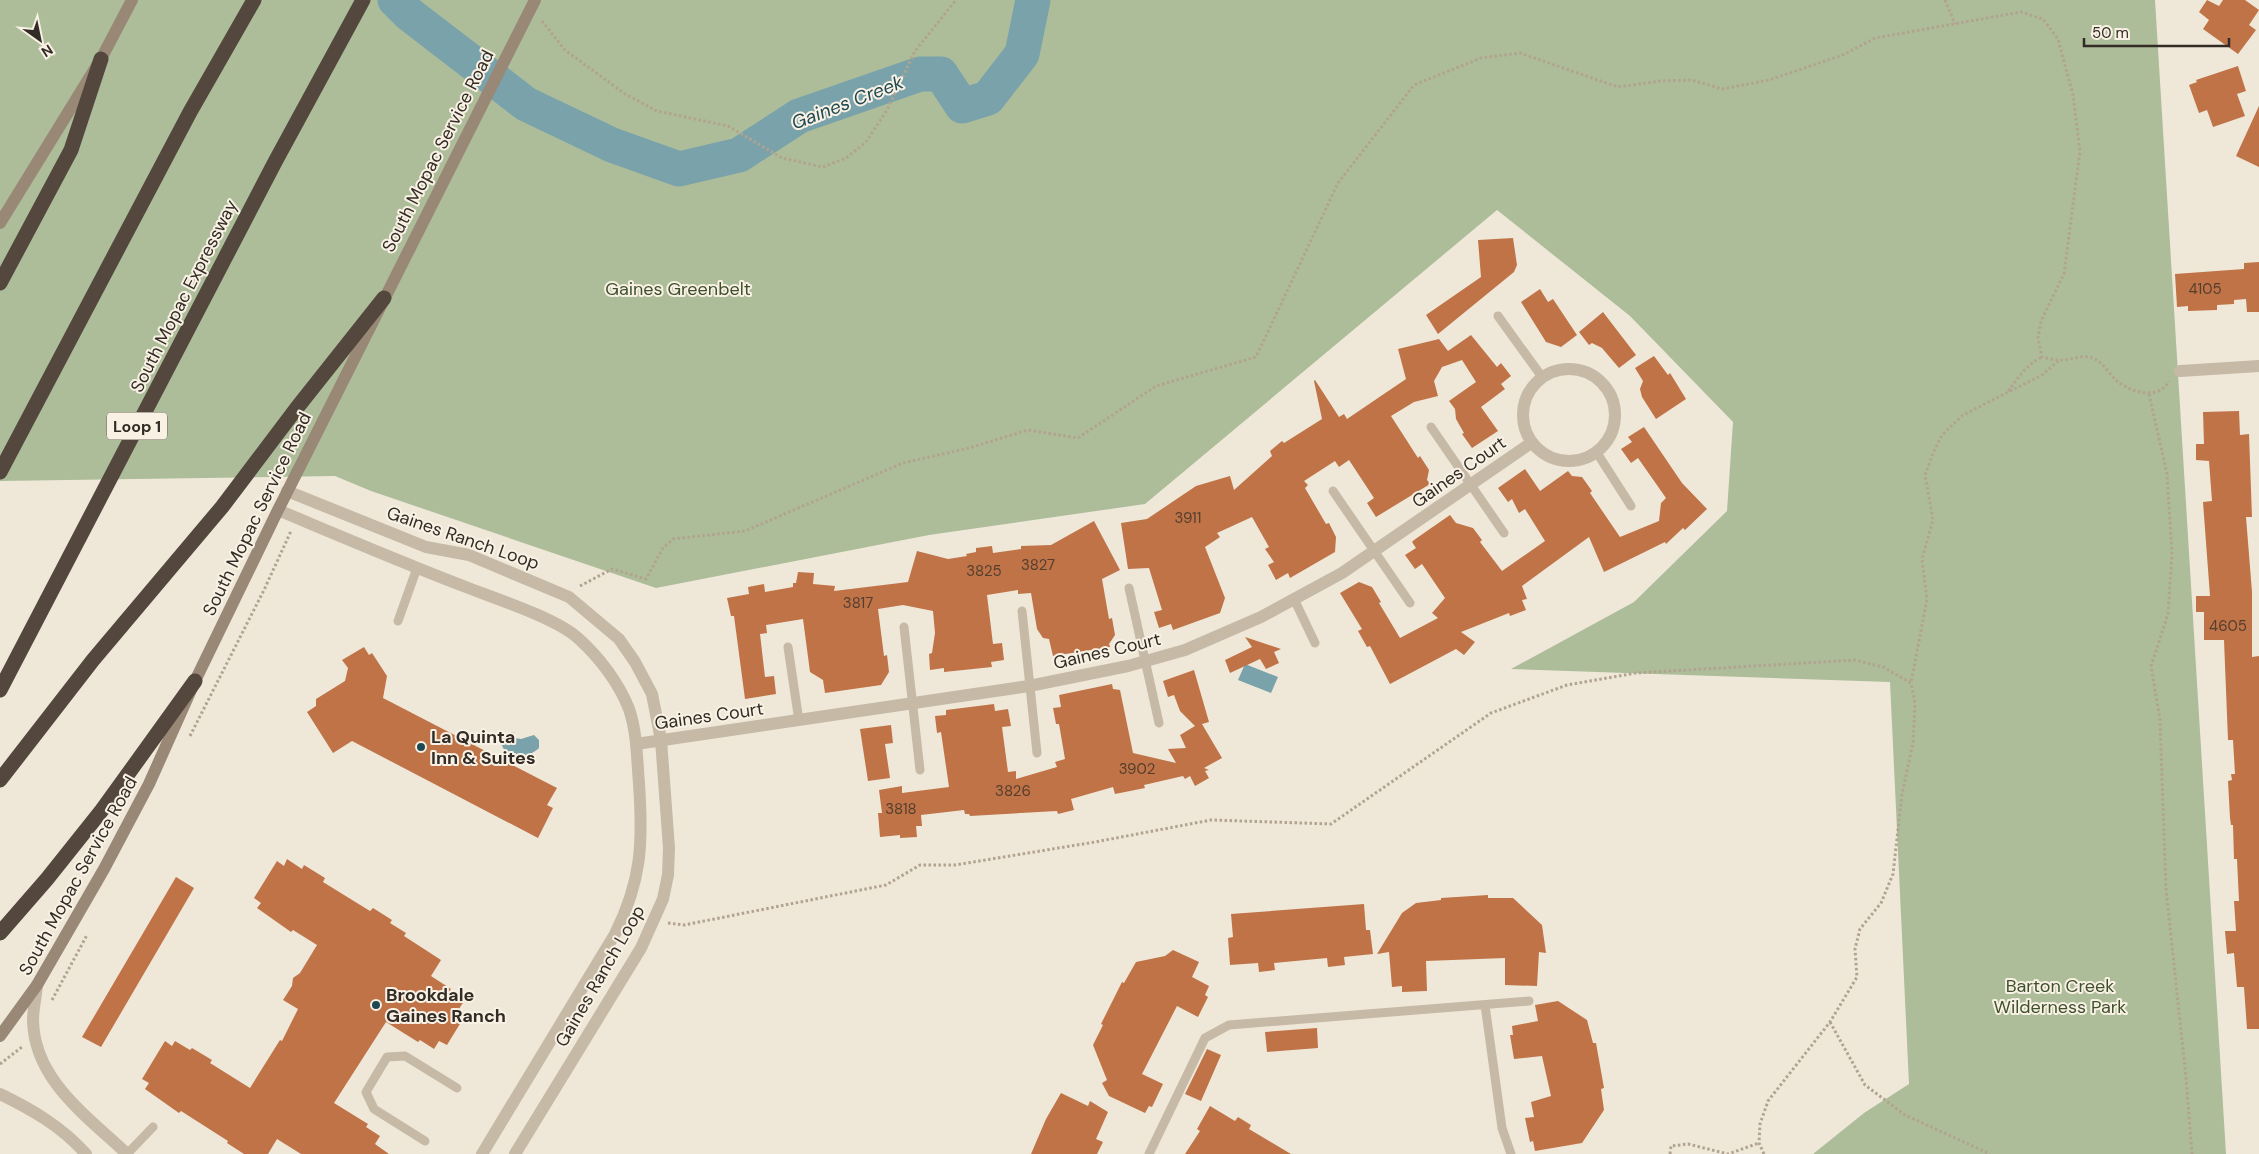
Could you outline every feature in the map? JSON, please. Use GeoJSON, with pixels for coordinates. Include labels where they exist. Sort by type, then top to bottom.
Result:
{"type":"FeatureCollection","features":[{"type":"Feature","properties":{"kind":"highway"},"geometry":{"type":"LineString","coordinates":[[0,472],[190,112],[254,0]]}},
{"type":"Feature","properties":{"kind":"highway","name":"South Mopac Expressway"},"geometry":{"type":"LineString","coordinates":[[0,690],[275,162],[363,0]]}},
{"type":"Feature","properties":{"kind":"highway"},"geometry":{"type":"LineString","coordinates":[[0,283],[71,150],[101,58]]}},
{"type":"Feature","properties":{"kind":"highway"},"geometry":{"type":"LineString","coordinates":[[0,780],[93,660],[222,507],[296,409],[384,298]]}},
{"type":"Feature","properties":{"kind":"highway"},"geometry":{"type":"LineString","coordinates":[[0,933],[47,879],[102,810],[194,681]]}},
{"type":"Feature","properties":{"kind":"main road"},"geometry":{"type":"LineString","coordinates":[[0,223],[101,58],[132,0]]}},
{"type":"Feature","properties":{"kind":"main road","name":"South Mopac Service Road"},"geometry":{"type":"LineString","coordinates":[[0,1036],[37,986],[104,869],[149,784],[194,681],[287,491],[535,0]]}},
{"type":"Feature","properties":{"kind":"street"},"geometry":{"type":"LineString","coordinates":[[2180,372],[2259,366]]}},
{"type":"Feature","properties":{"kind":"street"},"geometry":{"type":"LineString","coordinates":[[1542,377],[1557,370],[1573,368],[1588,373],[1602,382],[1611,395],[1616,410],[1614,426],[1608,441],[1597,453]]}},
{"type":"Feature","properties":{"kind":"street","name":"Gaines Court"},"geometry":{"type":"LineString","coordinates":[[1542,377],[1531,387],[1522,415],[1524,430],[1531,443],[1541,453],[1562,461],[1583,460],[1597,453]]}},
{"type":"Feature","properties":{"kind":"street","name":"Gaines Court"},"geometry":{"type":"LineString","coordinates":[[636,744],[913,705],[1030,686],[1145,661],[1193,646],[1261,618],[1342,573],[1531,443]]}},
{"type":"Feature","properties":{"kind":"street","name":"Gaines Ranch Loop"},"geometry":{"type":"LineString","coordinates":[[287,491],[426,547],[469,556],[569,597],[619,639],[635,662],[652,694],[662,740],[669,848],[668,875],[663,899],[654,922],[640,948],[515,1154]]}},
{"type":"Feature","properties":{"kind":"street","name":"Gaines Ranch Loop"},"geometry":{"type":"LineString","coordinates":[[278,510],[544,618],[578,637],[600,661],[617,686],[629,710],[636,744],[641,815],[641,858],[634,887],[625,914],[482,1154]]}},
{"type":"Feature","properties":{"kind":"street"},"geometry":{"type":"LineString","coordinates":[[417,568],[426,547]]}},
{"type":"Feature","properties":{"kind":"street"},"geometry":{"type":"LineString","coordinates":[[37,986],[33,1019],[35,1033],[40,1055],[51,1078],[65,1096],[127,1154]]}},
{"type":"Feature","properties":{"kind":"street"},"geometry":{"type":"LineString","coordinates":[[0,1094],[36,1112],[56,1125],[86,1154]]}},
{"type":"Feature","properties":{"kind":"lane"},"geometry":{"type":"LineString","coordinates":[[1498,316],[1542,377]]}},
{"type":"Feature","properties":{"kind":"lane"},"geometry":{"type":"LineString","coordinates":[[1431,427],[1504,533]]}},
{"type":"Feature","properties":{"kind":"lane"},"geometry":{"type":"LineString","coordinates":[[1597,453],[1631,506]]}},
{"type":"Feature","properties":{"kind":"lane"},"geometry":{"type":"LineString","coordinates":[[1333,491],[1410,603]]}},
{"type":"Feature","properties":{"kind":"lane"},"geometry":{"type":"LineString","coordinates":[[398,621],[417,568]]}},
{"type":"Feature","properties":{"kind":"lane"},"geometry":{"type":"LineString","coordinates":[[1129,588],[1159,724]]}},
{"type":"Feature","properties":{"kind":"lane"},"geometry":{"type":"LineString","coordinates":[[1294,599],[1315,643]]}},
{"type":"Feature","properties":{"kind":"lane"},"geometry":{"type":"LineString","coordinates":[[1022,611],[1037,753]]}},
{"type":"Feature","properties":{"kind":"lane"},"geometry":{"type":"LineString","coordinates":[[904,627],[920,770]]}},
{"type":"Feature","properties":{"kind":"lane"},"geometry":{"type":"LineString","coordinates":[[788,647],[799,721]]}},
{"type":"Feature","properties":{"kind":"lane"},"geometry":{"type":"LineString","coordinates":[[1149,1154],[1205,1038],[1229,1025],[1530,1001]]}},
{"type":"Feature","properties":{"kind":"lane"},"geometry":{"type":"LineString","coordinates":[[1485,1005],[1502,1128],[1511,1154]]}},
{"type":"Feature","properties":{"kind":"lane"},"geometry":{"type":"LineString","coordinates":[[425,1141],[374,1109],[366,1092],[387,1057],[405,1056],[457,1088]]}},
{"type":"Feature","properties":{"kind":"lane"},"geometry":{"type":"LineString","coordinates":[[127,1154],[153,1127]]}},
{"type":"Feature","properties":{"kind":"path"},"geometry":{"type":"LineString","coordinates":[[537,15],[565,50],[625,94],[658,110],[728,126],[782,158],[823,167],[846,158],[866,142],[887,110],[914,51],[956,0]]}},
{"type":"Feature","properties":{"kind":"path"},"geometry":{"type":"LineString","coordinates":[[1945,0],[1955,24]]}},
{"type":"Feature","properties":{"kind":"path"},"geometry":{"type":"LineString","coordinates":[[569,597],[583,583],[612,569],[646,579],[663,548],[673,539],[745,532],[904,463],[969,448],[1028,430],[1078,438],[1156,386],[1256,357],[1338,183],[1414,85],[1481,58],[1520,53],[1618,87],[1660,81],[1692,80],[1722,89],[1768,80],[1843,55],[1875,38],[2021,12],[2042,19],[2058,39],[2073,95],[2080,151],[2064,274],[2041,321],[2038,338],[2042,357]]}},
{"type":"Feature","properties":{"kind":"path"},"geometry":{"type":"LineString","coordinates":[[2006,392],[2026,368],[2042,357],[2058,360],[2090,357],[2098,360],[2120,383],[2136,391],[2150,394],[2161,391],[2172,376],[2180,372]]}},
{"type":"Feature","properties":{"kind":"path"},"geometry":{"type":"LineString","coordinates":[[1764,1154],[1759,1143],[1760,1124],[1768,1101],[1830,1022],[1857,977],[1855,949],[1860,930],[1881,903],[1892,874],[1902,794],[1913,743],[1915,703],[1911,683],[1927,600],[1922,560],[1933,520],[1925,475],[1942,434],[1963,415],[2042,375],[2058,360]]}},
{"type":"Feature","properties":{"kind":"path"},"geometry":{"type":"LineString","coordinates":[[2150,394],[2168,474],[2172,554],[2168,614],[2151,666],[2160,720],[2166,889],[2192,1154]]}},
{"type":"Feature","properties":{"kind":"path"},"geometry":{"type":"LineString","coordinates":[[654,922],[684,925],[886,885],[920,865],[955,865],[1095,842],[1211,820],[1331,824],[1491,713],[1567,685],[1636,673],[1855,660],[1883,667],[1911,683]]}},
{"type":"Feature","properties":{"kind":"path"},"geometry":{"type":"LineString","coordinates":[[1830,1022],[1865,1085],[1905,1116],[1990,1154]]}},
{"type":"Feature","properties":{"kind":"path"},"geometry":{"type":"LineString","coordinates":[[0,1064],[24,1046]]}},
{"type":"Feature","properties":{"kind":"path"},"geometry":{"type":"LineString","coordinates":[[1670,1154],[1670,1146],[1688,1144],[1728,1154],[1759,1143]]}},
{"type":"Feature","properties":{"kind":"green space"},"geometry":{"type":"Polygon","coordinates":[[[0,0],[2155,0],[2226,1154],[1813,1154],[1864,1113],[1909,1084],[1890,682],[1511,669],[1634,602],[1727,511],[1733,422],[1630,316],[1497,210],[1145,504],[929,535],[656,588],[371,491],[335,476],[0,481],[0,0]]]}},
{"type":"Feature","properties":{"kind":"water"},"geometry":{"type":"Polygon","coordinates":[[[1245,664],[1278,677],[1271,693],[1238,680],[1245,664]]]}},
{"type":"Feature","properties":{"kind":"water"},"geometry":{"type":"Polygon","coordinates":[[[511,732],[515,733],[515,738],[521,739],[534,735],[539,740],[539,748],[523,756],[506,752],[501,741],[511,732]]]}},
{"type":"Feature","properties":{"kind":"building"},"geometry":{"type":"Polygon","coordinates":[[[2207,0],[2219,6],[2223,0],[2245,0],[2259,10],[2249,25],[2256,30],[2238,54],[2203,29],[2209,20],[2199,12],[2207,0]]]}},
{"type":"Feature","properties":{"kind":"building"},"geometry":{"type":"Polygon","coordinates":[[[2238,66],[2246,91],[2237,94],[2245,116],[2213,127],[2207,110],[2199,113],[2189,85],[2197,82],[2196,80],[2238,66]]]}},
{"type":"Feature","properties":{"kind":"building"},"geometry":{"type":"Polygon","coordinates":[[[2259,106],[2259,167],[2236,156],[2259,106]]]}},
{"type":"Feature","properties":{"kind":"building"},"geometry":{"type":"Polygon","coordinates":[[[1513,238],[1517,265],[1514,272],[1438,334],[1426,315],[1481,277],[1478,240],[1513,238]]]}},
{"type":"Feature","properties":{"kind":"building"},"geometry":{"type":"Polygon","coordinates":[[[2259,262],[2259,312],[2247,312],[2246,299],[2234,300],[2234,304],[2217,305],[2217,310],[2188,311],[2188,306],[2177,307],[2175,274],[2244,269],[2244,263],[2259,262]]]}},
{"type":"Feature","properties":{"kind":"building"},"geometry":{"type":"Polygon","coordinates":[[[1540,289],[1548,302],[1553,299],[1577,335],[1561,347],[1546,342],[1521,302],[1540,289]]]}},
{"type":"Feature","properties":{"kind":"building"},"geometry":{"type":"Polygon","coordinates":[[[1603,312],[1636,355],[1619,368],[1602,348],[1592,343],[1589,345],[1579,332],[1603,312]]]}},
{"type":"Feature","properties":{"kind":"building"},"geometry":{"type":"Polygon","coordinates":[[[1471,335],[1497,367],[1501,363],[1511,376],[1501,384],[1505,389],[1481,407],[1498,431],[1472,448],[1462,434],[1464,433],[1456,419],[1455,409],[1449,401],[1476,382],[1462,360],[1442,367],[1434,381],[1438,396],[1414,402],[1391,416],[1418,458],[1420,456],[1429,470],[1427,480],[1430,484],[1376,517],[1367,503],[1374,498],[1349,460],[1339,467],[1335,461],[1304,481],[1308,485],[1305,488],[1326,524],[1329,523],[1336,537],[1335,552],[1290,578],[1288,573],[1276,580],[1268,565],[1274,562],[1265,549],[1269,547],[1252,517],[1217,533],[1220,537],[1205,547],[1225,598],[1220,613],[1173,630],[1171,624],[1159,628],[1154,612],[1162,610],[1149,568],[1128,569],[1121,523],[1147,519],[1196,486],[1230,476],[1234,490],[1272,456],[1270,451],[1282,441],[1284,443],[1322,419],[1315,380],[1339,417],[1344,414],[1347,419],[1406,379],[1398,349],[1439,339],[1448,351],[1471,335]]]}},
{"type":"Feature","properties":{"kind":"building"},"geometry":{"type":"Polygon","coordinates":[[[1654,356],[1668,375],[1670,373],[1686,399],[1656,419],[1642,397],[1640,389],[1643,381],[1635,368],[1654,356]]]}},
{"type":"Feature","properties":{"kind":"building"},"geometry":{"type":"Polygon","coordinates":[[[2239,411],[2240,435],[2249,434],[2252,517],[2246,517],[2252,592],[2252,657],[2259,656],[2259,1029],[2247,1029],[2244,987],[2237,987],[2234,953],[2227,954],[2225,931],[2236,931],[2234,901],[2239,901],[2237,859],[2234,859],[2233,825],[2231,825],[2230,818],[2228,781],[2232,780],[2231,774],[2235,774],[2233,740],[2228,740],[2224,640],[2204,640],[2204,612],[2196,612],[2196,596],[2210,596],[2203,502],[2212,501],[2209,461],[2196,460],[2196,444],[2204,444],[2203,412],[2239,411]]]}},
{"type":"Feature","properties":{"kind":"building"},"geometry":{"type":"Polygon","coordinates":[[[1644,427],[1682,483],[1707,509],[1685,530],[1683,528],[1666,544],[1665,542],[1604,572],[1589,537],[1522,586],[1527,599],[1522,600],[1526,610],[1510,616],[1509,613],[1461,632],[1475,642],[1464,655],[1456,649],[1390,684],[1370,646],[1367,647],[1358,631],[1362,629],[1340,593],[1359,582],[1372,587],[1381,602],[1379,603],[1400,638],[1438,618],[1432,613],[1445,598],[1422,564],[1415,569],[1405,555],[1416,548],[1412,542],[1450,515],[1456,523],[1473,528],[1482,540],[1480,542],[1502,571],[1545,541],[1525,509],[1519,513],[1512,499],[1508,502],[1498,488],[1525,469],[1540,491],[1568,471],[1572,476],[1582,477],[1592,491],[1590,493],[1620,537],[1659,521],[1661,503],[1666,498],[1638,458],[1631,463],[1621,449],[1632,442],[1628,437],[1644,427]]]}},
{"type":"Feature","properties":{"kind":"building"},"geometry":{"type":"Polygon","coordinates":[[[1094,521],[1120,570],[1102,579],[1109,619],[1112,618],[1115,635],[1109,644],[1110,647],[1053,656],[1049,639],[1043,638],[1037,629],[1031,593],[1018,594],[1018,590],[987,595],[993,644],[1002,643],[1004,660],[991,662],[992,667],[944,672],[944,668],[930,670],[929,654],[932,653],[935,633],[933,611],[903,605],[878,609],[884,656],[887,655],[889,672],[881,685],[825,693],[823,680],[810,672],[803,619],[766,625],[767,633],[760,634],[765,677],[774,676],[776,694],[745,699],[734,616],[731,616],[727,598],[749,594],[748,587],[764,584],[765,592],[793,587],[793,583],[796,583],[798,572],[814,573],[813,584],[835,586],[834,591],[908,582],[917,551],[948,559],[967,556],[966,554],[976,552],[976,548],[992,546],[993,553],[1021,549],[1021,546],[1051,545],[1094,521]]]}},
{"type":"Feature","properties":{"kind":"building"},"geometry":{"type":"Polygon","coordinates":[[[1245,637],[1281,649],[1274,652],[1279,663],[1266,669],[1260,659],[1230,673],[1225,660],[1252,647],[1245,637]]]}},
{"type":"Feature","properties":{"kind":"building","name":"La Quinta Inn & Suites"},"geometry":{"type":"Polygon","coordinates":[[[364,647],[369,655],[372,653],[387,676],[383,698],[557,788],[547,805],[553,808],[538,838],[352,741],[333,753],[307,712],[316,706],[316,699],[345,681],[348,668],[342,660],[364,647]]]}},
{"type":"Feature","properties":{"kind":"building"},"geometry":{"type":"Polygon","coordinates":[[[1194,670],[1209,722],[1202,724],[1222,758],[1204,768],[1209,770],[1205,771],[1209,778],[1195,786],[1190,776],[1185,779],[1183,776],[1144,785],[1145,788],[1115,794],[1113,787],[1071,799],[1074,810],[1058,814],[1057,811],[970,816],[965,814],[964,810],[921,815],[922,826],[916,826],[917,837],[900,838],[900,835],[880,837],[878,813],[882,813],[879,790],[902,786],[902,793],[949,787],[941,732],[937,733],[935,716],[946,715],[946,710],[994,704],[995,711],[1008,709],[1011,726],[1002,727],[1008,772],[1016,771],[1016,779],[1057,767],[1055,762],[1065,759],[1059,724],[1056,724],[1053,708],[1061,707],[1059,695],[1112,684],[1113,689],[1120,690],[1133,753],[1176,763],[1168,749],[1186,748],[1180,735],[1195,726],[1180,711],[1174,695],[1168,697],[1163,681],[1194,670]]]}},
{"type":"Feature","properties":{"kind":"building"},"geometry":{"type":"Polygon","coordinates":[[[891,725],[893,743],[885,744],[890,778],[868,781],[860,729],[891,725]]]}},
{"type":"Feature","properties":{"kind":"building","name":"Brookdale Gaines Ranch"},"geometry":{"type":"Polygon","coordinates":[[[287,859],[302,869],[304,865],[325,878],[323,882],[370,911],[373,908],[392,920],[390,923],[406,933],[404,936],[441,960],[431,976],[451,989],[449,992],[464,1001],[459,1009],[466,1014],[447,1045],[439,1041],[434,1049],[420,1040],[418,1042],[386,1022],[334,1103],[368,1124],[366,1127],[380,1136],[375,1144],[389,1154],[301,1154],[277,1139],[268,1154],[244,1154],[227,1143],[228,1141],[181,1111],[179,1113],[145,1089],[149,1083],[142,1079],[165,1041],[172,1046],[175,1041],[190,1050],[192,1048],[212,1060],[210,1063],[250,1088],[280,1040],[282,1041],[298,1009],[283,1000],[292,986],[293,978],[300,973],[317,945],[293,930],[291,932],[257,908],[261,903],[254,898],[277,861],[284,866],[287,859]]]}},
{"type":"Feature","properties":{"kind":"building"},"geometry":{"type":"Polygon","coordinates":[[[176,877],[194,888],[101,1047],[82,1037],[176,877]]]}},
{"type":"Feature","properties":{"kind":"building"},"geometry":{"type":"Polygon","coordinates":[[[1488,895],[1488,898],[1513,898],[1542,925],[1546,953],[1539,952],[1537,986],[1505,985],[1505,958],[1426,961],[1427,991],[1402,992],[1402,986],[1392,987],[1389,952],[1377,954],[1402,913],[1416,903],[1441,900],[1441,898],[1488,895]]]}},
{"type":"Feature","properties":{"kind":"building"},"geometry":{"type":"Polygon","coordinates":[[[1364,904],[1366,930],[1370,930],[1373,954],[1344,957],[1345,965],[1328,967],[1327,958],[1274,963],[1275,970],[1259,972],[1258,963],[1230,965],[1228,938],[1233,937],[1231,914],[1364,904]]]}},
{"type":"Feature","properties":{"kind":"building"},"geometry":{"type":"Polygon","coordinates":[[[1173,950],[1199,962],[1192,977],[1209,986],[1205,995],[1208,997],[1198,1017],[1177,1006],[1142,1074],[1163,1084],[1152,1107],[1149,1106],[1145,1113],[1109,1096],[1102,1083],[1107,1080],[1093,1045],[1103,1025],[1101,1024],[1122,982],[1124,983],[1136,962],[1165,956],[1173,950]]]}},
{"type":"Feature","properties":{"kind":"building"},"geometry":{"type":"Polygon","coordinates":[[[1558,1001],[1587,1020],[1593,1043],[1596,1043],[1604,1088],[1601,1089],[1604,1110],[1582,1143],[1535,1151],[1533,1141],[1530,1142],[1525,1118],[1534,1117],[1531,1102],[1551,1096],[1542,1056],[1514,1059],[1510,1035],[1513,1035],[1512,1026],[1538,1021],[1535,1005],[1558,1001]]]}},
{"type":"Feature","properties":{"kind":"building"},"geometry":{"type":"Polygon","coordinates":[[[1317,1028],[1318,1048],[1267,1052],[1265,1032],[1317,1028]]]}},
{"type":"Feature","properties":{"kind":"building"},"geometry":{"type":"Polygon","coordinates":[[[1207,1049],[1221,1055],[1201,1101],[1185,1094],[1207,1049]]]}},
{"type":"Feature","properties":{"kind":"building"},"geometry":{"type":"Polygon","coordinates":[[[1061,1093],[1088,1106],[1090,1101],[1108,1112],[1096,1139],[1103,1142],[1097,1154],[1031,1154],[1046,1119],[1061,1093]]]}},
{"type":"Feature","properties":{"kind":"building"},"geometry":{"type":"Polygon","coordinates":[[[1210,1106],[1235,1121],[1238,1117],[1251,1125],[1249,1129],[1291,1154],[1185,1154],[1200,1131],[1197,1129],[1210,1106]]]}},
{"type":"Feature","properties":{"kind":"waterway","name":"Gaines Creek"},"geometry":{"type":"LineString","coordinates":[[395,0],[409,14],[526,104],[612,145],[679,169],[739,155],[799,116],[920,74],[941,74],[962,106],[988,98],[1022,54],[1033,0]]}},
{"type":"Feature","properties":{"kind":"place","name":"La Quinta Inn & Suites"},"geometry":{"type":"Point","coordinates":[421,747]}},
{"type":"Feature","properties":{"kind":"place","name":"Brookdale Gaines Ranch"},"geometry":{"type":"Point","coordinates":[376,1005]}},
{"type":"Feature","properties":{"kind":"park label","name":"Gaines Greenbelt"},"geometry":{"type":"Point","coordinates":[678,289]}},
{"type":"Feature","properties":{"kind":"park label","name":"Barton Creek Wilderness Park"},"geometry":{"type":"Point","coordinates":[2060,996]}}]}
